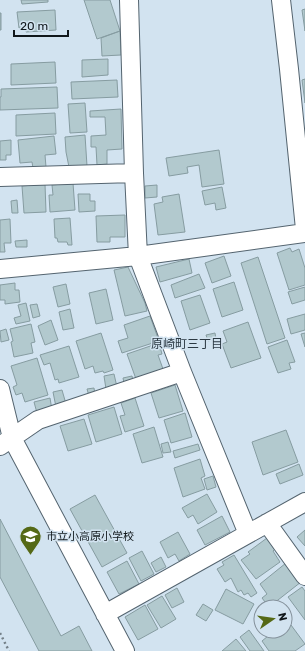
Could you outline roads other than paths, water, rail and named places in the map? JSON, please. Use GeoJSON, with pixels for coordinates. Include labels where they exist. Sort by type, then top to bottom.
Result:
{"type":"FeatureCollection","features":[{"type":"Feature","properties":{"kind":"street"},"geometry":{"type":"LineString","coordinates":[[129,0],[138,256],[182,372],[248,534]]}},
{"type":"Feature","properties":{"kind":"street"},"geometry":{"type":"LineString","coordinates":[[280,0],[297,68],[305,229]]}},
{"type":"Feature","properties":{"kind":"street"},"geometry":{"type":"LineString","coordinates":[[0,177],[134,174]]}},
{"type":"Feature","properties":{"kind":"street"},"geometry":{"type":"LineString","coordinates":[[0,269],[138,256],[305,233]]}},
{"type":"Feature","properties":{"kind":"street"},"geometry":{"type":"LineString","coordinates":[[6,442],[38,420],[182,372]]}},
{"type":"Feature","properties":{"kind":"street"},"geometry":{"type":"LineString","coordinates":[[0,389],[6,442],[125,651]]}},
{"type":"Feature","properties":{"kind":"street"},"geometry":{"type":"LineString","coordinates":[[105,614],[305,502]]}},
{"type":"Feature","properties":{"kind":"street"},"geometry":{"type":"LineString","coordinates":[[267,523],[305,576]]}},
{"type":"Feature","properties":{"kind":"place","name":"市立小高原小学校"},"geometry":{"type":"Point","coordinates":[30,556]}},
{"type":"Feature","properties":{"kind":"district","name":"原崎町三丁目"},"geometry":{"type":"Point","coordinates":[187,344]}}]}
